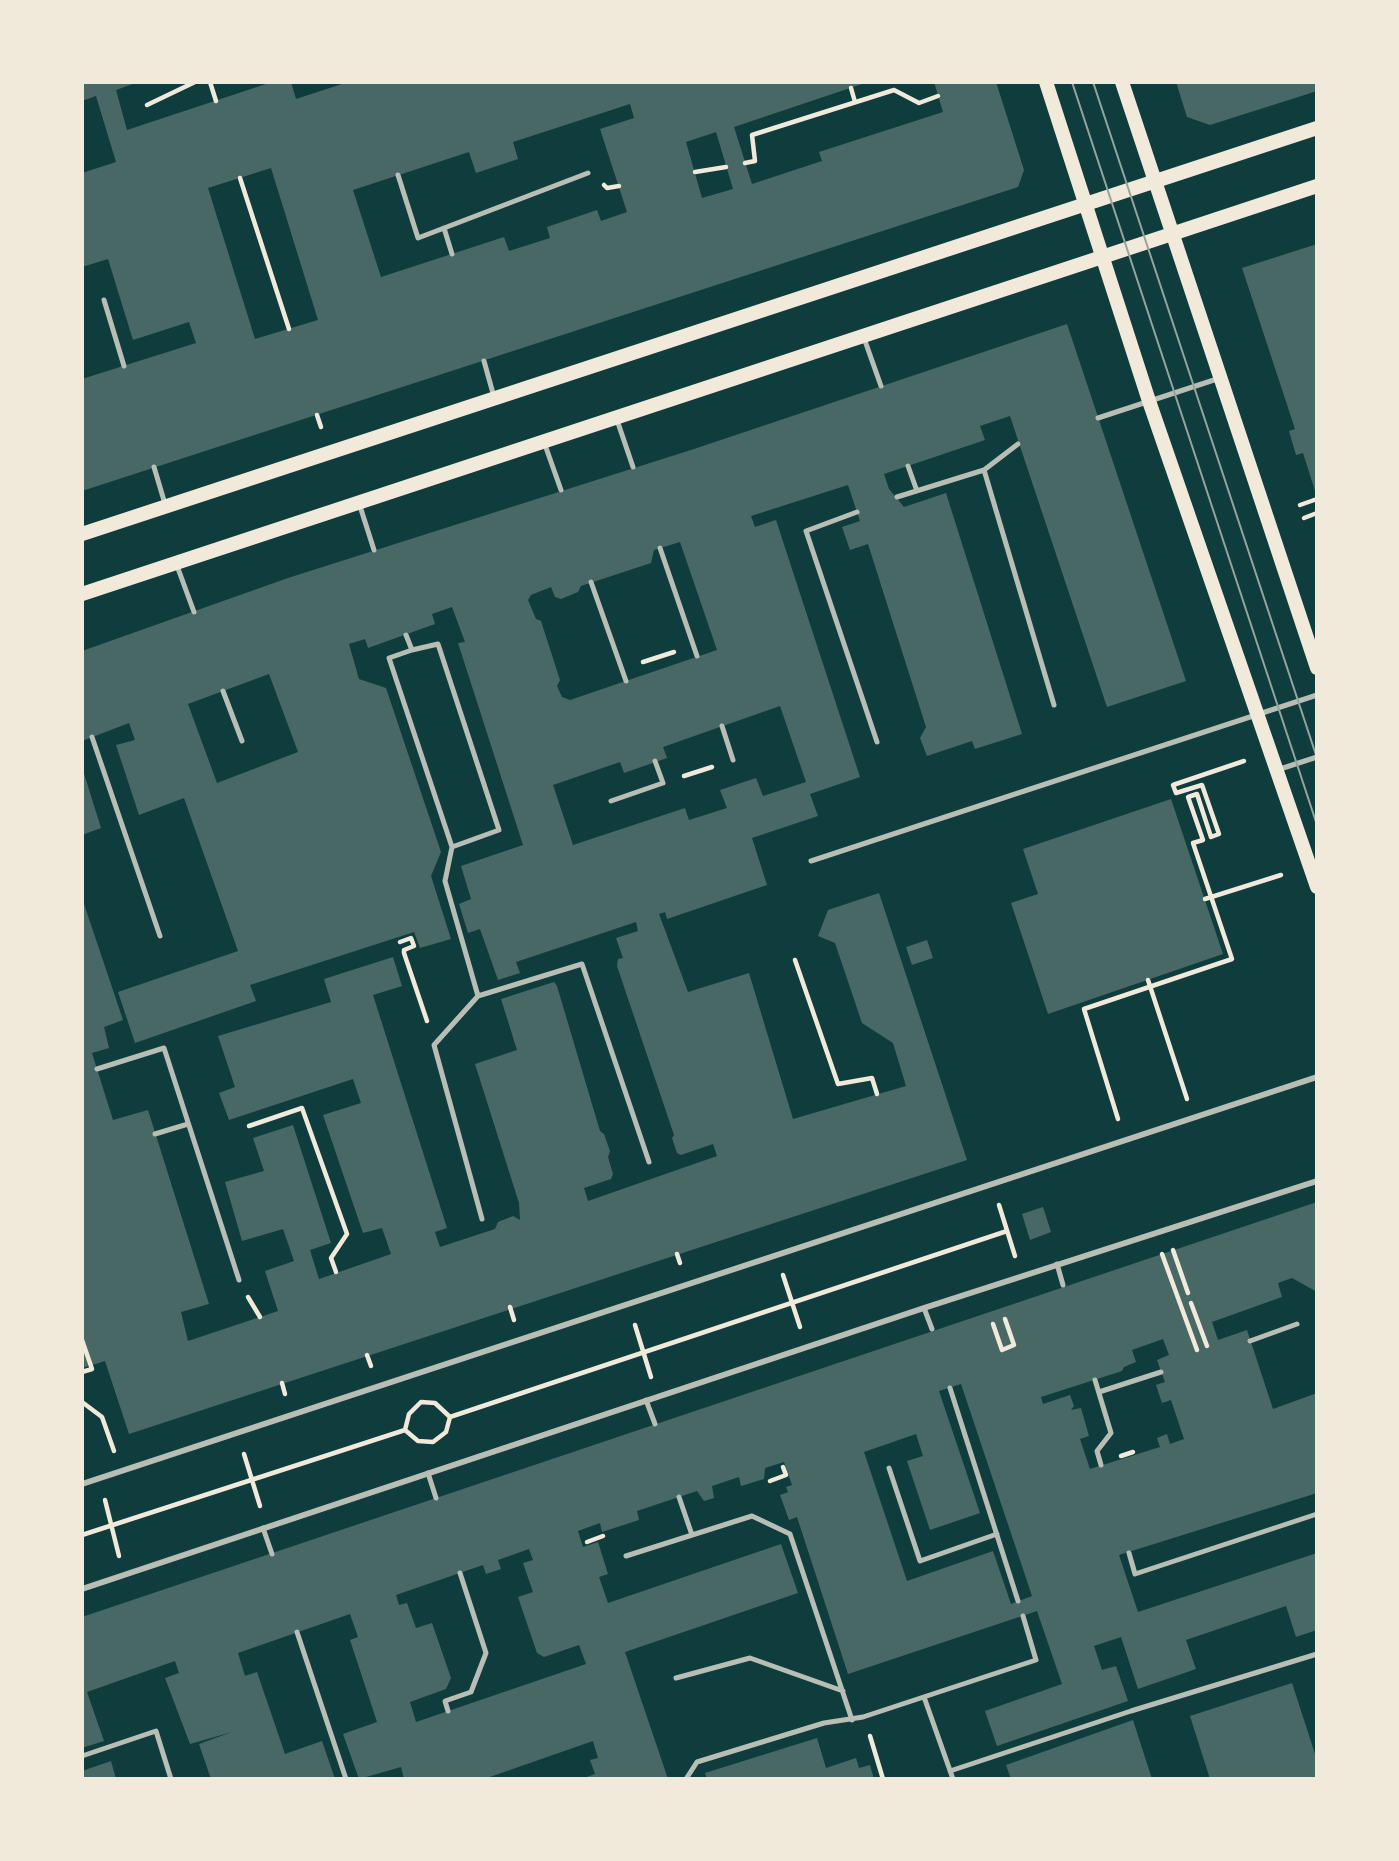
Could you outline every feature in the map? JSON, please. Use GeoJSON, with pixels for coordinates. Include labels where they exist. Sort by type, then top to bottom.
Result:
{"type":"FeatureCollection","features":[{"type":"Feature","properties":{"kind":"main road"},"geometry":{"type":"LineString","coordinates":[[1045,82],[1149,401],[1317,887]]}},
{"type":"Feature","properties":{"kind":"main road"},"geometry":{"type":"LineString","coordinates":[[1122,82],[1317,668]]}},
{"type":"Feature","properties":{"kind":"main road"},"geometry":{"type":"LineString","coordinates":[[82,534],[1317,128]]}},
{"type":"Feature","properties":{"kind":"main road"},"geometry":{"type":"LineString","coordinates":[[82,594],[1317,186]]}},
{"type":"Feature","properties":{"kind":"street"},"geometry":{"type":"LineString","coordinates":[[82,1484],[1317,1077]]}},
{"type":"Feature","properties":{"kind":"street"},"geometry":{"type":"LineString","coordinates":[[82,1589],[1057,1264],[1317,1181]]}},
{"type":"Feature","properties":{"kind":"lane"},"geometry":{"type":"LineString","coordinates":[[398,176],[418,238],[588,173]]}},
{"type":"Feature","properties":{"kind":"lane"},"geometry":{"type":"LineString","coordinates":[[444,228],[452,254]]}},
{"type":"Feature","properties":{"kind":"lane"},"geometry":{"type":"LineString","coordinates":[[104,300],[124,366]]}},
{"type":"Feature","properties":{"kind":"lane"},"geometry":{"type":"LineString","coordinates":[[863,335],[881,386]]}},
{"type":"Feature","properties":{"kind":"lane"},"geometry":{"type":"LineString","coordinates":[[484,361],[494,397]]}},
{"type":"Feature","properties":{"kind":"lane"},"geometry":{"type":"LineString","coordinates":[[1098,418],[1220,378]]}},
{"type":"Feature","properties":{"kind":"lane"},"geometry":{"type":"LineString","coordinates":[[616,417],[633,467]]}},
{"type":"Feature","properties":{"kind":"lane"},"geometry":{"type":"LineString","coordinates":[[544,442],[561,490]]}},
{"type":"Feature","properties":{"kind":"lane"},"geometry":{"type":"LineString","coordinates":[[897,497],[984,470],[1018,444]]}},
{"type":"Feature","properties":{"kind":"lane"},"geometry":{"type":"LineString","coordinates":[[908,466],[917,491]]}},
{"type":"Feature","properties":{"kind":"lane"},"geometry":{"type":"LineString","coordinates":[[154,467],[166,506]]}},
{"type":"Feature","properties":{"kind":"lane"},"geometry":{"type":"LineString","coordinates":[[984,470],[1054,705]]}},
{"type":"Feature","properties":{"kind":"lane"},"geometry":{"type":"LineString","coordinates":[[359,503],[374,550]]}},
{"type":"Feature","properties":{"kind":"lane"},"geometry":{"type":"LineString","coordinates":[[857,512],[806,531],[877,742]]}},
{"type":"Feature","properties":{"kind":"lane"},"geometry":{"type":"LineString","coordinates":[[660,548],[697,656]]}},
{"type":"Feature","properties":{"kind":"lane"},"geometry":{"type":"LineString","coordinates":[[176,563],[194,612]]}},
{"type":"Feature","properties":{"kind":"lane"},"geometry":{"type":"LineString","coordinates":[[591,582],[626,681]]}},
{"type":"Feature","properties":{"kind":"lane"},"geometry":{"type":"LineString","coordinates":[[406,635],[412,650]]}},
{"type":"Feature","properties":{"kind":"lane"},"geometry":{"type":"LineString","coordinates":[[452,847],[499,830],[438,644],[389,658],[452,847],[445,881],[478,996]]}},
{"type":"Feature","properties":{"kind":"lane"},"geometry":{"type":"LineString","coordinates":[[223,691],[242,741]]}},
{"type":"Feature","properties":{"kind":"lane"},"geometry":{"type":"LineString","coordinates":[[811,861],[1317,695]]}},
{"type":"Feature","properties":{"kind":"lane"},"geometry":{"type":"LineString","coordinates":[[722,726],[733,760]]}},
{"type":"Feature","properties":{"kind":"lane"},"geometry":{"type":"LineString","coordinates":[[92,737],[159,936]]}},
{"type":"Feature","properties":{"kind":"lane"},"geometry":{"type":"LineString","coordinates":[[1277,770],[1317,757]]}},
{"type":"Feature","properties":{"kind":"lane"},"geometry":{"type":"LineString","coordinates":[[611,801],[663,783],[655,761]]}},
{"type":"Feature","properties":{"kind":"lane"},"geometry":{"type":"LineString","coordinates":[[482,1219],[434,1045],[478,996],[582,964],[649,1162]]}},
{"type":"Feature","properties":{"kind":"lane"},"geometry":{"type":"LineString","coordinates":[[97,1069],[164,1048],[239,1280]]}},
{"type":"Feature","properties":{"kind":"lane"},"geometry":{"type":"LineString","coordinates":[[155,1135],[188,1124]]}},
{"type":"Feature","properties":{"kind":"lane"},"geometry":{"type":"LineString","coordinates":[[1057,1264],[1063,1285]]}},
{"type":"Feature","properties":{"kind":"lane"},"geometry":{"type":"LineString","coordinates":[[924,1308],[932,1329]]}},
{"type":"Feature","properties":{"kind":"lane"},"geometry":{"type":"LineString","coordinates":[[1250,1341],[1297,1324]]}},
{"type":"Feature","properties":{"kind":"lane"},"geometry":{"type":"LineString","coordinates":[[1098,1392],[1161,1372]]}},
{"type":"Feature","properties":{"kind":"lane"},"geometry":{"type":"LineString","coordinates":[[1095,1380],[1111,1433],[1097,1451],[1101,1465]]}},
{"type":"Feature","properties":{"kind":"lane"},"geometry":{"type":"LineString","coordinates":[[950,1388],[1018,1601]]}},
{"type":"Feature","properties":{"kind":"lane"},"geometry":{"type":"LineString","coordinates":[[646,1400],[655,1424]]}},
{"type":"Feature","properties":{"kind":"lane"},"geometry":{"type":"LineString","coordinates":[[889,1468],[920,1561],[997,1534]]}},
{"type":"Feature","properties":{"kind":"lane"},"geometry":{"type":"LineString","coordinates":[[428,1473],[436,1499]]}},
{"type":"Feature","properties":{"kind":"lane"},"geometry":{"type":"LineString","coordinates":[[679,1497],[692,1535]]}},
{"type":"Feature","properties":{"kind":"lane"},"geometry":{"type":"LineString","coordinates":[[1129,1553],[1135,1574],[1317,1514]]}},
{"type":"Feature","properties":{"kind":"lane"},"geometry":{"type":"LineString","coordinates":[[626,1556],[752,1516],[790,1534],[852,1720]]}},
{"type":"Feature","properties":{"kind":"lane"},"geometry":{"type":"LineString","coordinates":[[265,1528],[272,1554]]}},
{"type":"Feature","properties":{"kind":"lane"},"geometry":{"type":"LineString","coordinates":[[448,1711],[445,1701],[471,1692],[486,1653],[460,1573]]}},
{"type":"Feature","properties":{"kind":"lane"},"geometry":{"type":"LineString","coordinates":[[686,1779],[697,1762],[824,1723],[863,1717],[1037,1660],[1023,1616]]}},
{"type":"Feature","properties":{"kind":"lane"},"geometry":{"type":"LineString","coordinates":[[297,1632],[346,1779]]}},
{"type":"Feature","properties":{"kind":"lane"},"geometry":{"type":"LineString","coordinates":[[950,1771],[1317,1654]]}},
{"type":"Feature","properties":{"kind":"lane"},"geometry":{"type":"LineString","coordinates":[[676,1678],[750,1658],[843,1691]]}},
{"type":"Feature","properties":{"kind":"lane"},"geometry":{"type":"LineString","coordinates":[[924,1696],[953,1779]]}},
{"type":"Feature","properties":{"kind":"lane"},"geometry":{"type":"LineString","coordinates":[[82,1756],[156,1731],[172,1779]]}},
{"type":"Feature","properties":{"kind":"lane"},"geometry":{"type":"LineString","coordinates":[[1065,1734],[1069,1743]]}},
{"type":"Feature","properties":{"kind":"path"},"geometry":{"type":"LineString","coordinates":[[147,105],[195,82]]}},
{"type":"Feature","properties":{"kind":"path"},"geometry":{"type":"LineString","coordinates":[[210,82],[216,101]]}},
{"type":"Feature","properties":{"kind":"path"},"geometry":{"type":"LineString","coordinates":[[850,88],[855,102]]}},
{"type":"Feature","properties":{"kind":"path"},"geometry":{"type":"LineString","coordinates":[[746,163],[755,161],[752,135],[894,90],[919,103],[938,96]]}},
{"type":"Feature","properties":{"kind":"path"},"geometry":{"type":"LineString","coordinates":[[695,172],[726,167]]}},
{"type":"Feature","properties":{"kind":"path"},"geometry":{"type":"LineString","coordinates":[[240,178],[289,329]]}},
{"type":"Feature","properties":{"kind":"path"},"geometry":{"type":"LineString","coordinates":[[317,415],[320,427]]}},
{"type":"Feature","properties":{"kind":"path"},"geometry":{"type":"LineString","coordinates":[[1300,505],[1317,499]]}},
{"type":"Feature","properties":{"kind":"path"},"geometry":{"type":"LineString","coordinates":[[1304,518],[1317,513]]}},
{"type":"Feature","properties":{"kind":"path"},"geometry":{"type":"LineString","coordinates":[[622,670],[693,645]]}},
{"type":"Feature","properties":{"kind":"path"},"geometry":{"type":"LineString","coordinates":[[663,783],[733,760]]}},
{"type":"Feature","properties":{"kind":"path"},"geometry":{"type":"LineString","coordinates":[[1125,1139],[1084,1009],[1232,959],[1193,843],[1203,840],[1188,797],[1197,794],[1212,837],[1219,834],[1202,785],[1176,793],[1174,785],[1244,761]]}},
{"type":"Feature","properties":{"kind":"path"},"geometry":{"type":"LineString","coordinates":[[1205,899],[1281,875]]}},
{"type":"Feature","properties":{"kind":"path"},"geometry":{"type":"LineString","coordinates":[[400,942],[411,938],[414,946],[404,950],[404,953],[434,1045]]}},
{"type":"Feature","properties":{"kind":"path"},"geometry":{"type":"LineString","coordinates":[[795,960],[838,1084],[872,1078],[877,1094]]}},
{"type":"Feature","properties":{"kind":"path"},"geometry":{"type":"LineString","coordinates":[[1148,980],[1193,1117]]}},
{"type":"Feature","properties":{"kind":"path"},"geometry":{"type":"LineString","coordinates":[[249,1126],[302,1108],[347,1234],[331,1258],[336,1272]]}},
{"type":"Feature","properties":{"kind":"path"},"geometry":{"type":"LineString","coordinates":[[992,1184],[1021,1276]]}},
{"type":"Feature","properties":{"kind":"path"},"geometry":{"type":"LineString","coordinates":[[450,1417],[1007,1231]]}},
{"type":"Feature","properties":{"kind":"path"},"geometry":{"type":"LineString","coordinates":[[1173,1250],[1188,1293]]}},
{"type":"Feature","properties":{"kind":"path"},"geometry":{"type":"LineString","coordinates":[[1162,1253],[1197,1350]]}},
{"type":"Feature","properties":{"kind":"path"},"geometry":{"type":"LineString","coordinates":[[776,1255],[807,1347]]}},
{"type":"Feature","properties":{"kind":"path"},"geometry":{"type":"LineString","coordinates":[[1191,1303],[1207,1346]]}},
{"type":"Feature","properties":{"kind":"path"},"geometry":{"type":"LineString","coordinates":[[628,1304],[657,1397]]}},
{"type":"Feature","properties":{"kind":"path"},"geometry":{"type":"LineString","coordinates":[[993,1324],[1002,1350],[1014,1345],[1005,1319]]}},
{"type":"Feature","properties":{"kind":"path"},"geometry":{"type":"LineString","coordinates":[[82,1340],[92,1369],[82,1373]]}},
{"type":"Feature","properties":{"kind":"path"},"geometry":{"type":"LineString","coordinates":[[82,1402],[102,1418],[121,1471]]}},
{"type":"Feature","properties":{"kind":"path"},"geometry":{"type":"LineString","coordinates":[[405,1430],[409,1414],[421,1402],[435,1403],[450,1417]]}},
{"type":"Feature","properties":{"kind":"path"},"geometry":{"type":"LineString","coordinates":[[405,1430],[418,1441],[433,1442],[446,1432],[450,1417]]}},
{"type":"Feature","properties":{"kind":"path"},"geometry":{"type":"LineString","coordinates":[[82,1535],[405,1430]]}},
{"type":"Feature","properties":{"kind":"path"},"geometry":{"type":"LineString","coordinates":[[237,1433],[265,1528]]}},
{"type":"Feature","properties":{"kind":"path"},"geometry":{"type":"LineString","coordinates":[[770,1481],[786,1475],[783,1467]]}},
{"type":"Feature","properties":{"kind":"path"},"geometry":{"type":"LineString","coordinates":[[100,1478],[124,1575]]}},
{"type":"Feature","properties":{"kind":"path"},"geometry":{"type":"LineString","coordinates":[[587,1542],[603,1536]]}},
{"type":"Feature","properties":{"kind":"path"},"geometry":{"type":"LineString","coordinates":[[863,1717],[883,1779]]}},
{"type":"Feature","properties":{"kind":"building"},"geometry":{"type":"Polygon","coordinates":[[[82,82],[138,82],[116,90],[127,130],[272,82],[291,82],[296,99],[348,82],[868,82],[734,127],[752,184],[822,161],[819,152],[943,112],[934,82],[996,82],[1024,170],[1018,187],[82,491],[82,379],[196,343],[189,322],[133,340],[108,259],[82,267],[82,173],[116,162],[96,96],[82,101],[82,82]],[[630,104],[513,142],[518,159],[476,173],[469,152],[353,190],[381,277],[504,237],[509,251],[550,238],[547,227],[597,210],[601,221],[627,212],[600,129],[634,118],[630,104]],[[716,132],[686,142],[702,198],[733,189],[716,132]],[[271,168],[208,188],[255,339],[318,320],[271,168]]]}},
{"type":"Feature","properties":{"kind":"building"},"geometry":{"type":"Polygon","coordinates":[[[1176,82],[1317,82],[1317,91],[1210,125],[1187,117],[1176,82]]]}},
{"type":"Feature","properties":{"kind":"building"},"geometry":{"type":"Polygon","coordinates":[[[1317,244],[1316,494],[1303,453],[1296,455],[1289,431],[1295,429],[1242,268],[1317,244]]]}},
{"type":"Feature","properties":{"kind":"building"},"geometry":{"type":"Polygon","coordinates":[[[1067,324],[1186,681],[1107,707],[1010,416],[980,426],[985,440],[884,474],[889,489],[904,507],[946,493],[1022,734],[975,749],[972,741],[927,756],[920,738],[926,727],[868,544],[850,550],[842,527],[860,521],[848,485],[751,516],[755,527],[776,520],[860,777],[810,794],[818,816],[752,838],[767,885],[667,919],[665,912],[659,914],[688,992],[749,973],[793,1119],[906,1086],[893,1043],[862,1023],[835,943],[818,936],[828,910],[879,893],[967,1160],[129,1434],[105,1361],[82,1368],[82,898],[123,1020],[104,1027],[109,1048],[92,1053],[97,1069],[113,1120],[148,1110],[209,1304],[181,1312],[188,1341],[278,1311],[265,1271],[294,1261],[283,1229],[242,1241],[225,1182],[264,1171],[253,1138],[293,1125],[331,1243],[310,1250],[319,1279],[391,1254],[382,1228],[363,1233],[323,1115],[361,1103],[353,1079],[229,1120],[219,1093],[235,1087],[218,1036],[331,1002],[324,979],[393,957],[402,986],[373,995],[447,1228],[435,1232],[440,1247],[495,1229],[498,1222],[513,1216],[520,1220],[519,1203],[475,1064],[517,1050],[501,999],[554,982],[557,986],[600,1131],[604,1134],[610,1151],[608,1157],[613,1174],[611,1179],[584,1188],[588,1201],[717,1156],[713,1144],[681,1155],[677,1153],[672,1138],[674,1135],[617,966],[618,959],[623,958],[616,938],[638,931],[636,922],[516,962],[520,973],[498,980],[480,929],[468,933],[459,904],[471,899],[461,866],[523,845],[458,643],[465,642],[452,607],[432,614],[435,624],[368,648],[365,639],[349,644],[359,679],[386,688],[441,852],[431,876],[451,939],[420,948],[414,932],[250,985],[256,1001],[135,1043],[118,992],[238,951],[184,798],[139,815],[116,745],[135,740],[129,723],[82,741],[82,651],[288,578],[694,449],[1067,324]],[[680,542],[654,550],[651,563],[581,586],[578,592],[561,599],[555,597],[551,587],[531,595],[528,600],[536,619],[541,621],[560,680],[557,686],[562,697],[570,700],[717,650],[680,542]],[[269,674],[188,704],[217,783],[298,752],[269,674]],[[780,706],[663,747],[667,758],[624,773],[620,762],[553,785],[573,845],[685,808],[689,820],[727,808],[720,790],[756,778],[763,796],[806,782],[780,706]]]}},
{"type":"Feature","properties":{"kind":"building"},"geometry":{"type":"Polygon","coordinates":[[[82,767],[101,828],[82,835],[82,767]]]}},
{"type":"Feature","properties":{"kind":"building"},"geometry":{"type":"Polygon","coordinates":[[[1171,799],[1223,954],[1048,1014],[1011,903],[1038,894],[1023,849],[1171,799]]]}},
{"type":"Feature","properties":{"kind":"building"},"geometry":{"type":"Polygon","coordinates":[[[927,940],[933,958],[912,965],[906,947],[927,940]]]}},
{"type":"Feature","properties":{"kind":"building"},"geometry":{"type":"Polygon","coordinates":[[[1317,1202],[1317,1292],[1292,1278],[1278,1283],[1282,1297],[1212,1322],[1218,1340],[1247,1330],[1273,1409],[1317,1393],[1317,1493],[1119,1555],[1138,1612],[1317,1553],[1317,1630],[1296,1637],[1286,1606],[1186,1640],[1196,1669],[1138,1689],[1121,1637],[1094,1646],[1102,1670],[1116,1666],[1128,1701],[997,1746],[985,1711],[1062,1684],[1037,1611],[848,1674],[797,1517],[789,1520],[780,1495],[788,1492],[786,1487],[792,1485],[784,1462],[765,1468],[764,1479],[741,1486],[739,1477],[712,1486],[714,1498],[704,1501],[697,1491],[637,1511],[639,1520],[602,1532],[600,1523],[578,1531],[583,1547],[598,1542],[608,1574],[599,1577],[608,1603],[781,1544],[798,1593],[625,1652],[668,1779],[581,1779],[595,1774],[590,1760],[598,1758],[593,1741],[484,1779],[404,1779],[401,1767],[359,1779],[343,1734],[377,1722],[350,1640],[358,1637],[350,1614],[238,1653],[245,1676],[257,1672],[285,1754],[322,1741],[335,1779],[211,1779],[199,1744],[232,1732],[190,1744],[165,1678],[179,1673],[175,1661],[87,1692],[104,1741],[82,1748],[82,1617],[1317,1202]],[[1163,1339],[1132,1350],[1136,1362],[1124,1367],[1122,1371],[1041,1397],[1043,1404],[1070,1395],[1074,1406],[1071,1410],[1081,1408],[1089,1436],[1080,1439],[1090,1469],[1160,1447],[1157,1438],[1167,1434],[1170,1444],[1184,1439],[1171,1400],[1162,1403],[1156,1385],[1165,1382],[1157,1360],[1169,1355],[1163,1339]],[[961,1384],[939,1391],[980,1513],[930,1530],[907,1461],[923,1456],[916,1434],[864,1452],[907,1581],[993,1551],[1011,1604],[1032,1596],[961,1384]],[[529,1549],[498,1560],[501,1569],[486,1574],[483,1565],[396,1595],[399,1605],[407,1603],[416,1628],[432,1623],[451,1678],[446,1689],[410,1702],[416,1722],[586,1664],[579,1645],[544,1657],[537,1653],[518,1597],[533,1592],[523,1563],[533,1560],[529,1549]]]}},
{"type":"Feature","properties":{"kind":"building"},"geometry":{"type":"Polygon","coordinates":[[[1043,1207],[1051,1232],[1030,1240],[1022,1214],[1043,1207]]]}},
{"type":"Feature","properties":{"kind":"building"},"geometry":{"type":"Polygon","coordinates":[[[1292,1683],[1317,1760],[1317,1779],[1210,1779],[1190,1716],[1292,1683]]]}},
{"type":"Feature","properties":{"kind":"building"},"geometry":{"type":"Polygon","coordinates":[[[1133,1720],[1152,1779],[1011,1779],[1006,1765],[1133,1720]]]}},
{"type":"Feature","properties":{"kind":"building"},"geometry":{"type":"Polygon","coordinates":[[[817,1738],[826,1768],[856,1758],[859,1768],[870,1765],[874,1779],[707,1779],[705,1773],[817,1738]]]}},
{"type":"Feature","properties":{"kind":"building"},"geometry":{"type":"Polygon","coordinates":[[[111,1761],[116,1779],[82,1779],[82,1771],[111,1761]]]}},
{"type":"Feature","properties":{"kind":"tram line"},"geometry":{"type":"LineString","coordinates":[[1072,82],[1317,825]]}},
{"type":"Feature","properties":{"kind":"tram line"},"geometry":{"type":"LineString","coordinates":[[1093,82],[1317,758]]}}]}
